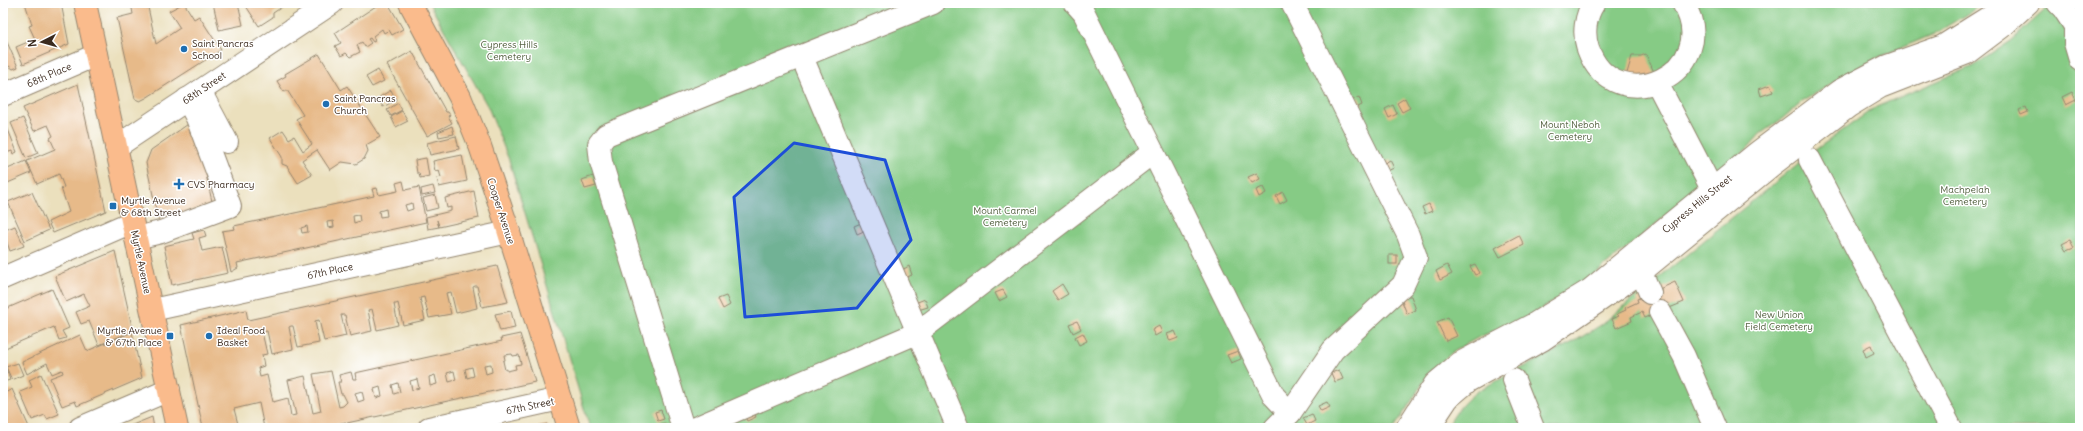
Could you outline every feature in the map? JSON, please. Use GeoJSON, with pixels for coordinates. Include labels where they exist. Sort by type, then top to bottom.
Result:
{"type":"FeatureCollection","features":[{"type":"Feature","properties":{"kind":"main road","name":"Myrtle Avenue"},"geometry":{"type":"LineString","coordinates":[[85,3],[177,428]]}},
{"type":"Feature","properties":{"kind":"main road","name":"Cooper Avenue"},"geometry":{"type":"LineString","coordinates":[[410,3],[460,97],[480,146],[509,232],[569,428]]}},
{"type":"Feature","properties":{"kind":"street","name":"68th Street"},"geometry":{"type":"LineString","coordinates":[[116,147],[332,3]]}},
{"type":"Feature","properties":{"kind":"street"},"geometry":{"type":"LineString","coordinates":[[683,428],[601,162],[599,144],[606,135],[933,3]]}},
{"type":"Feature","properties":{"kind":"street"},"geometry":{"type":"LineString","coordinates":[[1075,3],[1084,13],[1152,153],[1274,396],[1290,413]]}},
{"type":"Feature","properties":{"kind":"street"},"geometry":{"type":"LineString","coordinates":[[1275,428],[1290,413],[1333,350],[1403,285],[1416,257],[1408,235],[1292,3]]}},
{"type":"Feature","properties":{"kind":"street"},"geometry":{"type":"LineString","coordinates":[[1594,3],[1590,9],[1585,25],[1586,42],[1591,58],[1600,70],[1612,79],[1627,85],[1642,86],[1657,83],[1678,70],[1687,57],[1692,43],[1693,27],[1689,12],[1684,3]]}},
{"type":"Feature","properties":{"kind":"street","name":"Cypress Hills Street"},"geometry":{"type":"LineString","coordinates":[[1718,197],[1758,152],[1839,91],[1887,66],[1943,46],[1989,17],[2006,3]]}},
{"type":"Feature","properties":{"kind":"street","name":"Cypress Hills Street"},"geometry":{"type":"LineString","coordinates":[[1428,428],[1448,398],[1468,381],[1542,340],[1718,197],[1849,106],[1880,87],[1967,53],[2003,26],[2028,3]]}},
{"type":"Feature","properties":{"kind":"street"},"geometry":{"type":"LineString","coordinates":[[2069,12],[2074,26],[2074,43],[2080,60]]}},
{"type":"Feature","properties":{"kind":"street","name":"68th Place"},"geometry":{"type":"LineString","coordinates":[[3,95],[96,56]]}},
{"type":"Feature","properties":{"kind":"street"},"geometry":{"type":"LineString","coordinates":[[802,57],[958,428]]}},
{"type":"Feature","properties":{"kind":"street"},"geometry":{"type":"LineString","coordinates":[[1657,83],[1718,197]]}},
{"type":"Feature","properties":{"kind":"street"},"geometry":{"type":"LineString","coordinates":[[193,95],[227,142]]}},
{"type":"Feature","properties":{"kind":"street"},"geometry":{"type":"LineString","coordinates":[[3,278],[134,230],[161,232],[230,206],[197,118],[193,95]]}},
{"type":"Feature","properties":{"kind":"street"},"geometry":{"type":"LineString","coordinates":[[694,428],[917,332],[1152,153]]}},
{"type":"Feature","properties":{"kind":"street"},"geometry":{"type":"LineString","coordinates":[[1810,160],[1951,428]]}},
{"type":"Feature","properties":{"kind":"street","name":"67th Place"},"geometry":{"type":"LineString","coordinates":[[152,310],[509,232]]}},
{"type":"Feature","properties":{"kind":"street"},"geometry":{"type":"LineString","coordinates":[[1637,264],[1650,293]]}},
{"type":"Feature","properties":{"kind":"street","name":"Cypress Hills Street"},"geometry":{"type":"LineString","coordinates":[[1407,428],[1435,384],[1460,362],[1536,323],[1590,290],[1637,264]]}},
{"type":"Feature","properties":{"kind":"street"},"geometry":{"type":"LineString","coordinates":[[1660,312],[1684,356],[1715,428]]}},
{"type":"Feature","properties":{"kind":"street"},"geometry":{"type":"LineString","coordinates":[[1514,380],[1533,428]]}},
{"type":"Feature","properties":{"kind":"street"},"geometry":{"type":"LineString","coordinates":[[80,428],[169,390]]}},
{"type":"Feature","properties":{"kind":"street","name":"67th Street"},"geometry":{"type":"LineString","coordinates":[[429,428],[560,399]]}},
{"type":"Feature","properties":{"kind":"highlighted area"},"geometry":{"type":"Polygon","coordinates":[[[794,143],[885,160],[911,240],[857,308],[745,317],[734,197],[794,143]]]}},
{"type":"Feature","properties":{"kind":"green space","name":"Mount Carmel Cemetery"},"geometry":{"type":"Polygon","coordinates":[[[429,3],[1985,3],[1934,34],[1872,60],[1801,102],[1783,118],[1760,134],[1747,149],[1600,270],[1567,294],[1523,319],[1479,337],[1454,351],[1430,372],[1394,428],[590,428],[509,160],[488,107],[429,3]]]}},
{"type":"Feature","properties":{"kind":"green space"},"geometry":{"type":"Polygon","coordinates":[[[2050,3],[2080,3],[2080,428],[1449,428],[1448,426],[1458,409],[1481,389],[1575,341],[1601,325],[1811,153],[1874,108],[1973,66],[2011,41],[2045,10],[2050,3]]]}},
{"type":"Feature","properties":{"kind":"building"},"geometry":{"type":"Polygon","coordinates":[[[25,3],[61,3],[69,44],[23,64],[16,47],[35,39],[29,26],[32,25],[25,3]]]}},
{"type":"Feature","properties":{"kind":"building"},"geometry":{"type":"Polygon","coordinates":[[[131,3],[147,3],[156,44],[180,28],[169,11],[184,3],[194,19],[199,16],[221,50],[146,98],[140,101],[135,99],[117,18],[133,14],[131,3]]]}},
{"type":"Feature","properties":{"kind":"building"},"geometry":{"type":"Polygon","coordinates":[[[213,3],[238,3],[243,25],[219,30],[213,3]]]}},
{"type":"Feature","properties":{"kind":"building"},"geometry":{"type":"Polygon","coordinates":[[[244,3],[288,3],[273,13],[273,17],[259,26],[244,3]]]}},
{"type":"Feature","properties":{"kind":"building"},"geometry":{"type":"Polygon","coordinates":[[[374,3],[388,3],[403,29],[392,35],[389,30],[384,33],[382,29],[373,36],[375,41],[373,42],[370,38],[368,39],[371,43],[365,47],[362,42],[357,45],[360,52],[350,57],[346,53],[341,56],[335,46],[341,43],[335,33],[376,6],[374,3]]]}},
{"type":"Feature","properties":{"kind":"building"},"geometry":{"type":"Polygon","coordinates":[[[3,33],[18,67],[13,69],[9,66],[5,68],[3,64],[3,33]]]}},
{"type":"Feature","properties":{"kind":"building"},"geometry":{"type":"Polygon","coordinates":[[[412,51],[446,112],[450,115],[448,116],[452,123],[427,136],[387,65],[412,51]]]}},
{"type":"Feature","properties":{"kind":"building","name":"Saint Pancras Church"},"geometry":{"type":"Polygon","coordinates":[[[319,54],[341,90],[347,86],[380,137],[366,145],[368,151],[364,159],[356,164],[342,162],[330,170],[317,150],[302,160],[312,175],[298,183],[287,166],[282,164],[282,157],[270,138],[283,130],[289,139],[294,136],[303,151],[312,144],[296,119],[303,115],[287,90],[284,92],[277,81],[286,76],[285,74],[319,54]]]}},
{"type":"Feature","properties":{"kind":"building"},"geometry":{"type":"Polygon","coordinates":[[[1646,54],[1657,79],[1625,80],[1632,56],[1641,56],[1646,54]]]}},
{"type":"Feature","properties":{"kind":"building"},"geometry":{"type":"Polygon","coordinates":[[[378,70],[384,81],[372,87],[366,77],[378,70]]]}},
{"type":"Feature","properties":{"kind":"building"},"geometry":{"type":"Polygon","coordinates":[[[78,84],[106,211],[53,233],[48,222],[69,212],[61,188],[64,187],[59,174],[37,184],[27,161],[55,149],[50,138],[53,136],[48,125],[34,131],[23,108],[78,84]]]}},
{"type":"Feature","properties":{"kind":"building"},"geometry":{"type":"Polygon","coordinates":[[[1770,85],[1773,92],[1761,96],[1759,89],[1770,85]]]}},
{"type":"Feature","properties":{"kind":"building"},"geometry":{"type":"Polygon","coordinates":[[[391,90],[396,100],[383,107],[378,98],[391,90]]]}},
{"type":"Feature","properties":{"kind":"building"},"geometry":{"type":"Polygon","coordinates":[[[2072,92],[2076,100],[2066,105],[2062,97],[2072,92]]]}},
{"type":"Feature","properties":{"kind":"building"},"geometry":{"type":"Polygon","coordinates":[[[1359,97],[1362,105],[1356,108],[1352,100],[1359,97]]]}},
{"type":"Feature","properties":{"kind":"building"},"geometry":{"type":"Polygon","coordinates":[[[1405,98],[1410,108],[1402,112],[1397,103],[1405,98]]]}},
{"type":"Feature","properties":{"kind":"building"},"geometry":{"type":"Polygon","coordinates":[[[398,103],[402,110],[391,116],[387,110],[398,103]]]}},
{"type":"Feature","properties":{"kind":"building"},"geometry":{"type":"Polygon","coordinates":[[[1393,105],[1397,114],[1389,118],[1385,109],[1393,105]]]}},
{"type":"Feature","properties":{"kind":"building"},"geometry":{"type":"Polygon","coordinates":[[[2026,107],[2028,112],[2021,115],[2019,110],[2026,107]]]}},
{"type":"Feature","properties":{"kind":"building"},"geometry":{"type":"Polygon","coordinates":[[[402,111],[408,121],[396,127],[391,117],[402,111]]]}},
{"type":"Feature","properties":{"kind":"building"},"geometry":{"type":"Polygon","coordinates":[[[3,117],[17,152],[13,154],[12,151],[3,154],[3,117]]]}},
{"type":"Feature","properties":{"kind":"building"},"geometry":{"type":"Polygon","coordinates":[[[23,118],[38,153],[26,158],[11,123],[23,118]]]}},
{"type":"Feature","properties":{"kind":"building","name":"CVS Pharmacy"},"geometry":{"type":"Polygon","coordinates":[[[194,120],[213,206],[158,218],[146,163],[151,150],[194,120]]]}},
{"type":"Feature","properties":{"kind":"building"},"geometry":{"type":"Polygon","coordinates":[[[452,126],[454,134],[439,137],[438,132],[452,126]]]}},
{"type":"Feature","properties":{"kind":"building"},"geometry":{"type":"Polygon","coordinates":[[[456,136],[459,149],[430,155],[427,143],[456,136]]]}},
{"type":"Feature","properties":{"kind":"building"},"geometry":{"type":"Polygon","coordinates":[[[462,155],[467,181],[439,187],[437,178],[441,177],[439,170],[435,171],[433,161],[462,155]]]}},
{"type":"Feature","properties":{"kind":"building"},"geometry":{"type":"Polygon","coordinates":[[[426,158],[429,176],[420,178],[419,173],[417,173],[415,160],[426,158]]]}},
{"type":"Feature","properties":{"kind":"building"},"geometry":{"type":"Polygon","coordinates":[[[1390,160],[1394,168],[1387,171],[1383,164],[1390,160]]]}},
{"type":"Feature","properties":{"kind":"building"},"geometry":{"type":"Polygon","coordinates":[[[26,161],[31,173],[3,185],[3,171],[26,161]]]}},
{"type":"Feature","properties":{"kind":"building"},"geometry":{"type":"Polygon","coordinates":[[[1257,173],[1260,179],[1252,183],[1248,177],[1257,173]]]}},
{"type":"Feature","properties":{"kind":"building"},"geometry":{"type":"Polygon","coordinates":[[[593,176],[596,186],[585,189],[582,180],[593,176]]]}},
{"type":"Feature","properties":{"kind":"building"},"geometry":{"type":"Polygon","coordinates":[[[403,181],[405,190],[419,187],[426,222],[237,263],[238,268],[231,272],[222,231],[235,229],[234,226],[374,196],[372,189],[377,188],[379,195],[398,191],[396,183],[403,181]],[[412,203],[405,205],[407,211],[413,209],[412,203]],[[386,209],[379,211],[380,217],[387,216],[386,209]],[[359,215],[353,216],[354,223],[360,221],[359,215]],[[333,221],[327,222],[328,228],[334,227],[333,221]],[[307,226],[301,228],[302,233],[308,232],[307,226]]]}},
{"type":"Feature","properties":{"kind":"building"},"geometry":{"type":"Polygon","coordinates":[[[433,186],[435,193],[422,196],[421,189],[433,186]]]}},
{"type":"Feature","properties":{"kind":"building"},"geometry":{"type":"Polygon","coordinates":[[[1263,187],[1266,193],[1259,197],[1256,190],[1263,187]]]}},
{"type":"Feature","properties":{"kind":"building"},"geometry":{"type":"Polygon","coordinates":[[[474,191],[479,218],[428,229],[426,217],[451,211],[451,207],[447,208],[445,198],[474,191]]]}},
{"type":"Feature","properties":{"kind":"building"},"geometry":{"type":"Polygon","coordinates":[[[32,192],[49,230],[25,241],[8,202],[32,192]]]}},
{"type":"Feature","properties":{"kind":"building"},"geometry":{"type":"Polygon","coordinates":[[[1283,192],[1287,200],[1280,204],[1276,196],[1283,192]]]}},
{"type":"Feature","properties":{"kind":"building"},"geometry":{"type":"Polygon","coordinates":[[[435,195],[438,208],[426,211],[423,198],[435,195]]]}},
{"type":"Feature","properties":{"kind":"building"},"geometry":{"type":"Polygon","coordinates":[[[1429,204],[1432,211],[1425,214],[1422,207],[1429,204]]]}},
{"type":"Feature","properties":{"kind":"building"},"geometry":{"type":"Polygon","coordinates":[[[861,223],[864,231],[857,234],[854,226],[861,223]]]}},
{"type":"Feature","properties":{"kind":"building"},"geometry":{"type":"Polygon","coordinates":[[[15,226],[24,246],[10,251],[3,231],[15,226]]]}},
{"type":"Feature","properties":{"kind":"building"},"geometry":{"type":"Polygon","coordinates":[[[204,230],[206,236],[199,238],[202,251],[222,247],[228,273],[172,285],[164,246],[194,239],[192,233],[204,230]]]}},
{"type":"Feature","properties":{"kind":"building"},"geometry":{"type":"Polygon","coordinates":[[[1519,235],[1524,245],[1500,257],[1495,248],[1519,235]]]}},
{"type":"Feature","properties":{"kind":"building"},"geometry":{"type":"Polygon","coordinates":[[[2070,240],[2074,248],[2066,251],[2062,244],[2070,240]]]}},
{"type":"Feature","properties":{"kind":"building"},"geometry":{"type":"Polygon","coordinates":[[[115,251],[133,331],[99,345],[89,321],[81,324],[76,312],[90,306],[84,294],[66,302],[55,276],[115,251]]]}},
{"type":"Feature","properties":{"kind":"building"},"geometry":{"type":"Polygon","coordinates":[[[1389,255],[1397,255],[1397,264],[1389,264],[1389,255]]]}},
{"type":"Feature","properties":{"kind":"building"},"geometry":{"type":"Polygon","coordinates":[[[1475,264],[1480,273],[1475,275],[1470,266],[1475,264]]]}},
{"type":"Feature","properties":{"kind":"building"},"geometry":{"type":"Polygon","coordinates":[[[1447,265],[1452,274],[1440,280],[1436,271],[1447,265]]]}},
{"type":"Feature","properties":{"kind":"building"},"geometry":{"type":"Polygon","coordinates":[[[497,266],[508,302],[482,307],[477,286],[475,286],[473,287],[477,308],[456,313],[451,292],[446,293],[451,314],[429,318],[424,297],[420,298],[425,320],[403,325],[398,303],[394,304],[398,325],[377,330],[372,309],[368,310],[372,331],[350,336],[345,315],[341,315],[346,336],[324,341],[319,320],[315,321],[319,343],[298,347],[293,326],[291,326],[289,327],[293,349],[272,354],[267,331],[262,332],[267,354],[262,355],[264,366],[258,368],[260,377],[267,375],[273,402],[288,398],[291,416],[296,415],[288,380],[305,376],[313,413],[321,411],[313,374],[331,371],[339,407],[343,406],[347,402],[343,394],[341,394],[338,382],[341,382],[339,375],[351,372],[353,379],[356,379],[355,373],[502,341],[501,338],[520,334],[535,382],[347,423],[317,428],[264,428],[259,403],[234,409],[239,428],[203,428],[181,325],[246,310],[248,320],[497,266]],[[504,355],[505,360],[503,361],[505,370],[507,369],[507,371],[516,369],[515,365],[521,364],[519,355],[504,355]],[[491,364],[484,365],[486,374],[492,372],[491,364]],[[472,367],[465,369],[467,378],[474,376],[472,367]],[[454,371],[447,373],[449,382],[456,380],[454,371]],[[435,375],[429,377],[430,386],[437,384],[435,375]],[[417,379],[410,381],[412,390],[419,388],[417,379]],[[398,383],[392,385],[394,394],[400,392],[398,383]],[[380,387],[374,389],[376,398],[382,396],[380,387]],[[362,391],[355,393],[358,402],[364,400],[362,391]]]}},
{"type":"Feature","properties":{"kind":"building"},"geometry":{"type":"Polygon","coordinates":[[[909,266],[912,275],[905,278],[902,270],[909,266]]]}},
{"type":"Feature","properties":{"kind":"building"},"geometry":{"type":"Polygon","coordinates":[[[1675,282],[1684,302],[1645,318],[1642,312],[1631,317],[1632,321],[1616,328],[1612,319],[1619,316],[1617,314],[1626,310],[1625,308],[1638,302],[1637,299],[1675,282]]]}},
{"type":"Feature","properties":{"kind":"building"},"geometry":{"type":"Polygon","coordinates":[[[1062,284],[1068,294],[1058,300],[1052,291],[1062,284]]]}},
{"type":"Feature","properties":{"kind":"building"},"geometry":{"type":"Polygon","coordinates":[[[52,289],[69,328],[62,331],[66,338],[59,340],[54,327],[3,349],[3,310],[52,289]]]}},
{"type":"Feature","properties":{"kind":"building"},"geometry":{"type":"Polygon","coordinates":[[[1003,290],[1007,297],[999,301],[995,293],[1003,290]]]}},
{"type":"Feature","properties":{"kind":"building"},"geometry":{"type":"Polygon","coordinates":[[[726,296],[730,305],[723,309],[718,299],[726,296]]]}},
{"type":"Feature","properties":{"kind":"building"},"geometry":{"type":"Polygon","coordinates":[[[1411,296],[1416,310],[1407,314],[1401,299],[1411,296]]]}},
{"type":"Feature","properties":{"kind":"building"},"geometry":{"type":"Polygon","coordinates":[[[925,299],[928,307],[918,310],[915,303],[925,299]]]}},
{"type":"Feature","properties":{"kind":"building"},"geometry":{"type":"Polygon","coordinates":[[[511,311],[515,328],[500,331],[495,314],[511,311]]]}},
{"type":"Feature","properties":{"kind":"building"},"geometry":{"type":"Polygon","coordinates":[[[1448,317],[1457,336],[1446,341],[1437,322],[1448,317]]]}},
{"type":"Feature","properties":{"kind":"building"},"geometry":{"type":"Polygon","coordinates":[[[1077,321],[1081,329],[1073,333],[1069,324],[1077,321]]]}},
{"type":"Feature","properties":{"kind":"building"},"geometry":{"type":"Polygon","coordinates":[[[1159,326],[1162,332],[1155,336],[1152,330],[1159,326]]]}},
{"type":"Feature","properties":{"kind":"building"},"geometry":{"type":"Polygon","coordinates":[[[1175,331],[1178,338],[1170,341],[1167,334],[1175,331]]]}},
{"type":"Feature","properties":{"kind":"building"},"geometry":{"type":"Polygon","coordinates":[[[132,332],[142,378],[77,406],[75,401],[62,406],[50,378],[63,373],[62,370],[52,374],[47,363],[27,374],[22,362],[80,335],[87,351],[132,332]]]}},
{"type":"Feature","properties":{"kind":"building"},"geometry":{"type":"Polygon","coordinates":[[[1083,333],[1087,341],[1079,345],[1075,337],[1083,333]]]}},
{"type":"Feature","properties":{"kind":"building"},"geometry":{"type":"Polygon","coordinates":[[[1871,345],[1874,353],[1866,357],[1863,349],[1871,345]]]}},
{"type":"Feature","properties":{"kind":"building"},"geometry":{"type":"Polygon","coordinates":[[[1238,351],[1241,359],[1231,363],[1227,355],[1238,351]]]}},
{"type":"Feature","properties":{"kind":"building"},"geometry":{"type":"Polygon","coordinates":[[[18,363],[23,375],[12,380],[6,367],[18,363]]]}},
{"type":"Feature","properties":{"kind":"building"},"geometry":{"type":"Polygon","coordinates":[[[6,368],[10,380],[3,382],[3,369],[6,368]]]}},
{"type":"Feature","properties":{"kind":"building"},"geometry":{"type":"Polygon","coordinates":[[[1339,370],[1343,379],[1335,382],[1331,373],[1339,370]]]}},
{"type":"Feature","properties":{"kind":"building"},"geometry":{"type":"Polygon","coordinates":[[[41,374],[59,414],[47,419],[45,415],[32,420],[20,392],[32,387],[29,380],[41,374]]]}},
{"type":"Feature","properties":{"kind":"building"},"geometry":{"type":"Polygon","coordinates":[[[12,389],[29,427],[27,428],[3,428],[3,394],[12,389]]]}},
{"type":"Feature","properties":{"kind":"building"},"geometry":{"type":"Polygon","coordinates":[[[1327,402],[1330,407],[1321,411],[1318,406],[1327,402]]]}},
{"type":"Feature","properties":{"kind":"building"},"geometry":{"type":"Polygon","coordinates":[[[661,410],[664,419],[658,421],[655,412],[661,410]]]}},
{"type":"Feature","properties":{"kind":"building"},"geometry":{"type":"Polygon","coordinates":[[[753,410],[756,417],[747,421],[744,415],[753,410]]]}},
{"type":"Feature","properties":{"kind":"building"},"geometry":{"type":"Polygon","coordinates":[[[1312,414],[1315,421],[1307,425],[1303,418],[1312,414]]]}},
{"type":"Feature","properties":{"kind":"building"},"geometry":{"type":"Polygon","coordinates":[[[152,417],[154,428],[125,428],[152,417]]]}},
{"type":"Feature","properties":{"kind":"building"},"geometry":{"type":"Polygon","coordinates":[[[665,423],[667,428],[657,428],[656,425],[665,423]]]}},
{"type":"Feature","properties":{"kind":"building"},"geometry":{"type":"Polygon","coordinates":[[[547,424],[548,428],[538,428],[538,426],[547,424]]]}},
{"type":"Feature","properties":{"kind":"building"},"geometry":{"type":"Polygon","coordinates":[[[1511,425],[1512,427],[1517,425],[1518,428],[1503,428],[1511,425]]]}},
{"type":"Feature","properties":{"kind":"place","name":"Saint Pancras School"},"geometry":{"type":"Point","coordinates":[184,49]}},
{"type":"Feature","properties":{"kind":"place","name":"Saint Pancras Church"},"geometry":{"type":"Point","coordinates":[326,104]}},
{"type":"Feature","properties":{"kind":"place","name":"CVS Pharmacy"},"geometry":{"type":"Point","coordinates":[179,184]}},
{"type":"Feature","properties":{"kind":"place","name":"Myrtle Avenue & 68th Street"},"geometry":{"type":"Point","coordinates":[113,206]}},
{"type":"Feature","properties":{"kind":"place","name":"Myrtle Avenue & 67th Place"},"geometry":{"type":"Point","coordinates":[170,336]}},
{"type":"Feature","properties":{"kind":"place","name":"Ideal Food Basket"},"geometry":{"type":"Point","coordinates":[209,336]}},
{"type":"Feature","properties":{"kind":"park label","name":"Cypress Hills Cemetery"},"geometry":{"type":"Point","coordinates":[509,50]}},
{"type":"Feature","properties":{"kind":"park label","name":"Mount Neboh Cemetery"},"geometry":{"type":"Point","coordinates":[1570,130]}},
{"type":"Feature","properties":{"kind":"park label","name":"Machpelah Cemetery"},"geometry":{"type":"Point","coordinates":[1965,194]}},
{"type":"Feature","properties":{"kind":"park label","name":"New Union Field Cemetery"},"geometry":{"type":"Point","coordinates":[1779,320]}}]}
